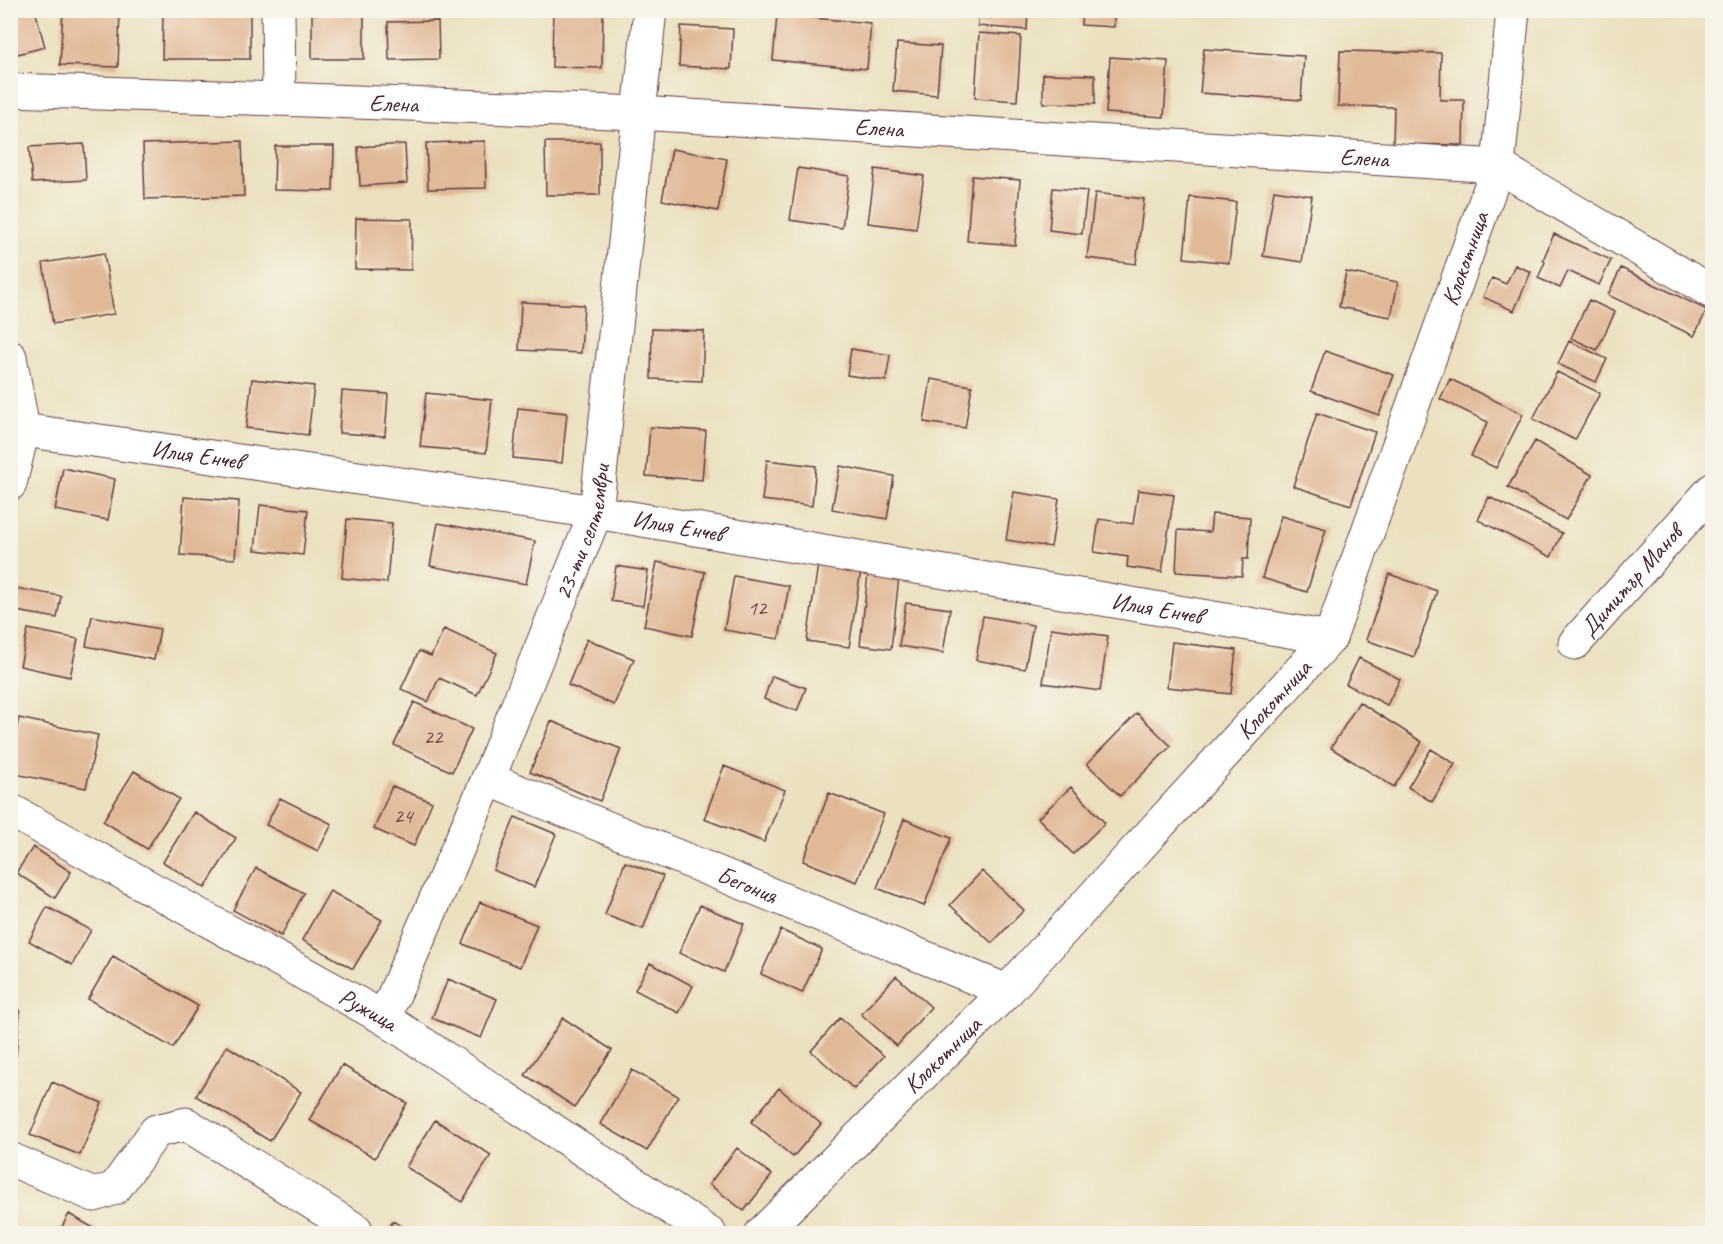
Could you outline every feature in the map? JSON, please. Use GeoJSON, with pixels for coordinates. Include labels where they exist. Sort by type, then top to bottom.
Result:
{"type":"FeatureCollection","features":[{"type":"Feature","properties":{"kind":"street"},"geometry":{"type":"LineString","coordinates":[[278,10],[279,99]]}},
{"type":"Feature","properties":{"kind":"street","name":"23-ти септември"},"geometry":{"type":"LineString","coordinates":[[384,1018],[488,779],[596,512],[650,10]]}},
{"type":"Feature","properties":{"kind":"street","name":"Клокотница"},"geometry":{"type":"LineString","coordinates":[[761,1233],[1007,991],[1330,638],[1498,166],[1513,10]]}},
{"type":"Feature","properties":{"kind":"street","name":"Елена"},"geometry":{"type":"LineString","coordinates":[[10,90],[639,113],[1498,166],[1713,292]]}},
{"type":"Feature","properties":{"kind":"street"},"geometry":{"type":"LineString","coordinates":[[10,357],[23,430],[10,484]]}},
{"type":"Feature","properties":{"kind":"street","name":"Илия Енчев"},"geometry":{"type":"LineString","coordinates":[[23,430],[596,512],[1330,638]]}},
{"type":"Feature","properties":{"kind":"street","name":"Димитър Манов"},"geometry":{"type":"LineString","coordinates":[[1575,643],[1713,490]]}},
{"type":"Feature","properties":{"kind":"street","name":"Бегония"},"geometry":{"type":"LineString","coordinates":[[488,779],[1007,991]]}},
{"type":"Feature","properties":{"kind":"street","name":"Ружица"},"geometry":{"type":"LineString","coordinates":[[10,810],[384,1018],[710,1233]]}},
{"type":"Feature","properties":{"kind":"street"},"geometry":{"type":"LineString","coordinates":[[10,1159],[94,1195],[115,1188],[156,1131],[186,1124],[356,1230]]}},
{"type":"Feature","properties":{"kind":"building"},"geometry":{"type":"Polygon","coordinates":[[[10,10],[35,10],[45,47],[10,56],[10,10]]]}},
{"type":"Feature","properties":{"kind":"building"},"geometry":{"type":"Polygon","coordinates":[[[63,10],[120,10],[118,67],[60,65],[63,10]]]}},
{"type":"Feature","properties":{"kind":"building"},"geometry":{"type":"Polygon","coordinates":[[[553,10],[603,10],[602,68],[552,67],[553,10]]]}},
{"type":"Feature","properties":{"kind":"building"},"geometry":{"type":"Polygon","coordinates":[[[979,10],[1028,10],[1027,30],[978,26],[979,10]]]}},
{"type":"Feature","properties":{"kind":"building"},"geometry":{"type":"Polygon","coordinates":[[[1082,10],[1114,10],[1114,27],[1081,25],[1082,10]]]}},
{"type":"Feature","properties":{"kind":"building"},"geometry":{"type":"Polygon","coordinates":[[[163,12],[250,13],[250,59],[162,59],[163,12]]]}},
{"type":"Feature","properties":{"kind":"building"},"geometry":{"type":"Polygon","coordinates":[[[312,14],[364,14],[364,59],[312,59],[312,14]]]}},
{"type":"Feature","properties":{"kind":"building"},"geometry":{"type":"Polygon","coordinates":[[[777,15],[871,23],[867,69],[773,60],[777,15]]]}},
{"type":"Feature","properties":{"kind":"building"},"geometry":{"type":"Polygon","coordinates":[[[438,21],[439,59],[389,60],[388,22],[438,21]]]}},
{"type":"Feature","properties":{"kind":"building"},"geometry":{"type":"Polygon","coordinates":[[[681,26],[733,29],[731,69],[679,66],[681,26]]]}},
{"type":"Feature","properties":{"kind":"building"},"geometry":{"type":"Polygon","coordinates":[[[979,33],[1021,36],[1017,101],[975,98],[979,33]]]}},
{"type":"Feature","properties":{"kind":"building"},"geometry":{"type":"Polygon","coordinates":[[[897,43],[941,46],[937,95],[893,91],[897,43]]]}},
{"type":"Feature","properties":{"kind":"building"},"geometry":{"type":"Polygon","coordinates":[[[1204,49],[1304,56],[1301,100],[1200,93],[1204,49]]]}},
{"type":"Feature","properties":{"kind":"building"},"geometry":{"type":"Polygon","coordinates":[[[1340,51],[1441,53],[1440,100],[1464,100],[1463,145],[1393,144],[1394,107],[1338,106],[1340,51]]]}},
{"type":"Feature","properties":{"kind":"building"},"geometry":{"type":"Polygon","coordinates":[[[1110,57],[1168,61],[1164,117],[1106,113],[1110,57]]]}},
{"type":"Feature","properties":{"kind":"building"},"geometry":{"type":"Polygon","coordinates":[[[1043,74],[1095,75],[1095,104],[1043,103],[1043,74]]]}},
{"type":"Feature","properties":{"kind":"building"},"geometry":{"type":"Polygon","coordinates":[[[242,141],[244,196],[145,199],[143,144],[242,141]]]}},
{"type":"Feature","properties":{"kind":"building"},"geometry":{"type":"Polygon","coordinates":[[[485,141],[486,188],[428,189],[426,143],[485,141]]]}},
{"type":"Feature","properties":{"kind":"building"},"geometry":{"type":"Polygon","coordinates":[[[545,142],[600,142],[600,195],[546,195],[545,142]]]}},
{"type":"Feature","properties":{"kind":"building"},"geometry":{"type":"Polygon","coordinates":[[[84,144],[86,180],[32,183],[29,147],[84,144]]]}},
{"type":"Feature","properties":{"kind":"building"},"geometry":{"type":"Polygon","coordinates":[[[405,144],[407,183],[360,186],[358,147],[405,144]]]}},
{"type":"Feature","properties":{"kind":"building"},"geometry":{"type":"Polygon","coordinates":[[[275,146],[334,146],[333,191],[274,190],[275,146]]]}},
{"type":"Feature","properties":{"kind":"building"},"geometry":{"type":"Polygon","coordinates":[[[672,149],[727,159],[718,211],[662,200],[672,149]]]}},
{"type":"Feature","properties":{"kind":"building"},"geometry":{"type":"Polygon","coordinates":[[[798,168],[849,176],[842,228],[790,220],[798,168]]]}},
{"type":"Feature","properties":{"kind":"building"},"geometry":{"type":"Polygon","coordinates":[[[875,169],[924,176],[916,229],[868,223],[875,169]]]}},
{"type":"Feature","properties":{"kind":"building"},"geometry":{"type":"Polygon","coordinates":[[[972,176],[1020,180],[1015,245],[967,241],[972,176]]]}},
{"type":"Feature","properties":{"kind":"building"},"geometry":{"type":"Polygon","coordinates":[[[1053,188],[1087,191],[1082,234],[1049,230],[1053,188]]]}},
{"type":"Feature","properties":{"kind":"building"},"geometry":{"type":"Polygon","coordinates":[[[1274,190],[1312,196],[1302,262],[1263,256],[1274,190]]]}},
{"type":"Feature","properties":{"kind":"building"},"geometry":{"type":"Polygon","coordinates":[[[1095,193],[1144,199],[1136,264],[1087,258],[1095,193]]]}},
{"type":"Feature","properties":{"kind":"building"},"geometry":{"type":"Polygon","coordinates":[[[1190,197],[1236,202],[1229,263],[1184,258],[1190,197]]]}},
{"type":"Feature","properties":{"kind":"building"},"geometry":{"type":"Polygon","coordinates":[[[356,218],[412,219],[411,270],[355,269],[356,218]]]}},
{"type":"Feature","properties":{"kind":"building"},"geometry":{"type":"Polygon","coordinates":[[[1554,234],[1611,260],[1599,285],[1568,271],[1560,288],[1538,278],[1554,234]]]}},
{"type":"Feature","properties":{"kind":"building"},"geometry":{"type":"Polygon","coordinates":[[[104,253],[114,314],[53,324],[43,263],[104,253]]]}},
{"type":"Feature","properties":{"kind":"building"},"geometry":{"type":"Polygon","coordinates":[[[1515,265],[1531,272],[1514,311],[1483,297],[1492,278],[1506,284],[1515,265]]]}},
{"type":"Feature","properties":{"kind":"building"},"geometry":{"type":"Polygon","coordinates":[[[1621,268],[1707,310],[1694,336],[1608,295],[1621,268]]]}},
{"type":"Feature","properties":{"kind":"building"},"geometry":{"type":"Polygon","coordinates":[[[1346,272],[1398,282],[1391,317],[1339,307],[1346,272]]]}},
{"type":"Feature","properties":{"kind":"building"},"geometry":{"type":"Polygon","coordinates":[[[1589,300],[1615,312],[1597,350],[1571,338],[1589,300]]]}},
{"type":"Feature","properties":{"kind":"building"},"geometry":{"type":"Polygon","coordinates":[[[521,302],[584,305],[581,353],[519,350],[521,302]]]}},
{"type":"Feature","properties":{"kind":"building"},"geometry":{"type":"Polygon","coordinates":[[[652,329],[704,331],[702,381],[651,379],[652,329]]]}},
{"type":"Feature","properties":{"kind":"building"},"geometry":{"type":"Polygon","coordinates":[[[1569,341],[1607,359],[1596,382],[1558,364],[1569,341]]]}},
{"type":"Feature","properties":{"kind":"building"},"geometry":{"type":"Polygon","coordinates":[[[851,349],[890,355],[886,381],[847,375],[851,349]]]}},
{"type":"Feature","properties":{"kind":"building"},"geometry":{"type":"Polygon","coordinates":[[[1325,351],[1394,375],[1379,415],[1311,391],[1325,351]]]}},
{"type":"Feature","properties":{"kind":"building"},"geometry":{"type":"Polygon","coordinates":[[[1557,372],[1600,393],[1575,440],[1533,419],[1557,372]]]}},
{"type":"Feature","properties":{"kind":"building"},"geometry":{"type":"Polygon","coordinates":[[[252,379],[314,386],[308,435],[246,428],[252,379]]]}},
{"type":"Feature","properties":{"kind":"building"},"geometry":{"type":"Polygon","coordinates":[[[931,379],[972,386],[965,428],[924,422],[931,379]]]}},
{"type":"Feature","properties":{"kind":"building"},"geometry":{"type":"Polygon","coordinates":[[[1450,379],[1523,414],[1496,468],[1471,456],[1488,422],[1440,399],[1450,379]]]}},
{"type":"Feature","properties":{"kind":"building"},"geometry":{"type":"Polygon","coordinates":[[[342,391],[388,394],[385,436],[339,433],[342,391]]]}},
{"type":"Feature","properties":{"kind":"building"},"geometry":{"type":"Polygon","coordinates":[[[426,393],[492,400],[486,453],[420,447],[426,393]]]}},
{"type":"Feature","properties":{"kind":"building"},"geometry":{"type":"Polygon","coordinates":[[[518,408],[567,413],[562,463],[513,458],[518,408]]]}},
{"type":"Feature","properties":{"kind":"building"},"geometry":{"type":"Polygon","coordinates":[[[1317,413],[1375,432],[1351,505],[1293,486],[1317,413]]]}},
{"type":"Feature","properties":{"kind":"building"},"geometry":{"type":"Polygon","coordinates":[[[650,427],[706,431],[702,480],[646,476],[650,427]]]}},
{"type":"Feature","properties":{"kind":"building"},"geometry":{"type":"Polygon","coordinates":[[[1535,441],[1592,475],[1566,520],[1508,487],[1535,441]]]}},
{"type":"Feature","properties":{"kind":"building"},"geometry":{"type":"Polygon","coordinates":[[[767,460],[816,466],[812,506],[762,500],[767,460]]]}},
{"type":"Feature","properties":{"kind":"building"},"geometry":{"type":"Polygon","coordinates":[[[840,466],[894,476],[887,519],[832,509],[840,466]]]}},
{"type":"Feature","properties":{"kind":"building"},"geometry":{"type":"Polygon","coordinates":[[[63,468],[115,479],[108,520],[55,510],[63,468]]]}},
{"type":"Feature","properties":{"kind":"building"},"geometry":{"type":"Polygon","coordinates":[[[1138,490],[1174,495],[1162,572],[1127,567],[1128,557],[1094,552],[1099,519],[1133,524],[1138,490]]]}},
{"type":"Feature","properties":{"kind":"building"},"geometry":{"type":"Polygon","coordinates":[[[1014,492],[1059,499],[1051,547],[1006,540],[1014,492]]]}},
{"type":"Feature","properties":{"kind":"building"},"geometry":{"type":"Polygon","coordinates":[[[184,497],[239,501],[235,559],[180,555],[184,497]]]}},
{"type":"Feature","properties":{"kind":"building"},"geometry":{"type":"Polygon","coordinates":[[[1489,497],[1562,533],[1551,557],[1478,520],[1489,497]]]}},
{"type":"Feature","properties":{"kind":"building"},"geometry":{"type":"Polygon","coordinates":[[[260,505],[308,510],[303,555],[255,550],[260,505]]]}},
{"type":"Feature","properties":{"kind":"building"},"geometry":{"type":"Polygon","coordinates":[[[1212,514],[1250,517],[1248,559],[1243,559],[1242,576],[1176,572],[1178,530],[1210,532],[1212,514]]]}},
{"type":"Feature","properties":{"kind":"building"},"geometry":{"type":"Polygon","coordinates":[[[1281,516],[1326,529],[1307,592],[1262,578],[1281,516]]]}},
{"type":"Feature","properties":{"kind":"building"},"geometry":{"type":"Polygon","coordinates":[[[347,519],[392,523],[387,583],[342,578],[347,519]]]}},
{"type":"Feature","properties":{"kind":"building"},"geometry":{"type":"Polygon","coordinates":[[[438,523],[535,541],[526,584],[430,566],[438,523]]]}},
{"type":"Feature","properties":{"kind":"building"},"geometry":{"type":"Polygon","coordinates":[[[657,562],[705,572],[692,636],[644,626],[657,562]]]}},
{"type":"Feature","properties":{"kind":"building"},"geometry":{"type":"Polygon","coordinates":[[[818,564],[861,570],[849,647],[807,641],[818,564]]]}},
{"type":"Feature","properties":{"kind":"building"},"geometry":{"type":"Polygon","coordinates":[[[616,566],[648,571],[643,606],[611,601],[616,566]]]}},
{"type":"Feature","properties":{"kind":"building"},"geometry":{"type":"Polygon","coordinates":[[[868,574],[899,577],[891,649],[860,645],[868,574]]]}},
{"type":"Feature","properties":{"kind":"building"},"geometry":{"type":"Polygon","coordinates":[[[1389,574],[1437,591],[1414,657],[1366,640],[1389,574]]]}},
{"type":"Feature","properties":{"kind":"building"},"geometry":{"type":"Polygon","coordinates":[[[734,576],[789,586],[779,639],[724,630],[734,576]]]}},
{"type":"Feature","properties":{"kind":"building"},"geometry":{"type":"Polygon","coordinates":[[[10,587],[61,596],[57,618],[10,610],[10,587]]]}},
{"type":"Feature","properties":{"kind":"building"},"geometry":{"type":"Polygon","coordinates":[[[906,603],[950,609],[943,653],[899,646],[906,603]]]}},
{"type":"Feature","properties":{"kind":"building"},"geometry":{"type":"Polygon","coordinates":[[[92,616],[160,629],[154,660],[86,646],[92,616]]]}},
{"type":"Feature","properties":{"kind":"building"},"geometry":{"type":"Polygon","coordinates":[[[983,616],[1033,625],[1025,669],[976,660],[983,616]]]}},
{"type":"Feature","properties":{"kind":"building"},"geometry":{"type":"Polygon","coordinates":[[[1051,628],[1108,636],[1100,691],[1043,683],[1051,628]]]}},
{"type":"Feature","properties":{"kind":"building"},"geometry":{"type":"Polygon","coordinates":[[[28,629],[78,639],[70,677],[20,666],[28,629]]]}},
{"type":"Feature","properties":{"kind":"building"},"geometry":{"type":"Polygon","coordinates":[[[444,629],[497,653],[477,695],[439,678],[428,702],[401,689],[419,651],[431,656],[444,629]]]}},
{"type":"Feature","properties":{"kind":"building"},"geometry":{"type":"Polygon","coordinates":[[[587,639],[634,659],[614,705],[568,685],[587,639]]]}},
{"type":"Feature","properties":{"kind":"building"},"geometry":{"type":"Polygon","coordinates":[[[1172,642],[1236,650],[1231,694],[1167,687],[1172,642]]]}},
{"type":"Feature","properties":{"kind":"building"},"geometry":{"type":"Polygon","coordinates":[[[1359,658],[1400,679],[1387,705],[1346,684],[1359,658]]]}},
{"type":"Feature","properties":{"kind":"building"},"geometry":{"type":"Polygon","coordinates":[[[772,676],[806,688],[797,711],[764,699],[772,676]]]}},
{"type":"Feature","properties":{"kind":"building"},"geometry":{"type":"Polygon","coordinates":[[[414,702],[472,729],[452,772],[394,745],[414,702]]]}},
{"type":"Feature","properties":{"kind":"building"},"geometry":{"type":"Polygon","coordinates":[[[1359,702],[1422,742],[1394,787],[1331,748],[1359,702]]]}},
{"type":"Feature","properties":{"kind":"building"},"geometry":{"type":"Polygon","coordinates":[[[1137,713],[1171,746],[1120,796],[1087,764],[1137,713]]]}},
{"type":"Feature","properties":{"kind":"building"},"geometry":{"type":"Polygon","coordinates":[[[19,718],[98,735],[86,788],[10,773],[10,758],[19,718]]]}},
{"type":"Feature","properties":{"kind":"building"},"geometry":{"type":"Polygon","coordinates":[[[551,721],[621,749],[600,801],[530,772],[551,721]]]}},
{"type":"Feature","properties":{"kind":"building"},"geometry":{"type":"Polygon","coordinates":[[[1431,749],[1455,764],[1432,802],[1408,787],[1431,749]]]}},
{"type":"Feature","properties":{"kind":"building"},"geometry":{"type":"Polygon","coordinates":[[[724,766],[785,790],[764,842],[704,819],[724,766]]]}},
{"type":"Feature","properties":{"kind":"building"},"geometry":{"type":"Polygon","coordinates":[[[134,771],[179,799],[147,849],[103,821],[134,771]]]}},
{"type":"Feature","properties":{"kind":"building"},"geometry":{"type":"Polygon","coordinates":[[[392,786],[432,802],[414,846],[374,829],[392,786]]]}},
{"type":"Feature","properties":{"kind":"building"},"geometry":{"type":"Polygon","coordinates":[[[1071,787],[1105,823],[1073,854],[1038,818],[1071,787]]]}},
{"type":"Feature","properties":{"kind":"building"},"geometry":{"type":"Polygon","coordinates":[[[829,793],[884,814],[857,882],[803,861],[829,793]]]}},
{"type":"Feature","properties":{"kind":"building"},"geometry":{"type":"Polygon","coordinates":[[[280,798],[332,824],[318,851],[266,825],[280,798]]]}},
{"type":"Feature","properties":{"kind":"building"},"geometry":{"type":"Polygon","coordinates":[[[194,812],[236,838],[205,888],[163,862],[194,812]]]}},
{"type":"Feature","properties":{"kind":"building"},"geometry":{"type":"Polygon","coordinates":[[[515,817],[556,834],[534,887],[493,870],[515,817]]]}},
{"type":"Feature","properties":{"kind":"building"},"geometry":{"type":"Polygon","coordinates":[[[904,819],[951,838],[924,906],[877,888],[904,819]]]}},
{"type":"Feature","properties":{"kind":"building"},"geometry":{"type":"Polygon","coordinates":[[[33,847],[71,872],[55,898],[16,873],[33,847]]]}},
{"type":"Feature","properties":{"kind":"building"},"geometry":{"type":"Polygon","coordinates":[[[625,862],[663,876],[643,929],[605,915],[625,862]]]}},
{"type":"Feature","properties":{"kind":"building"},"geometry":{"type":"Polygon","coordinates":[[[256,868],[304,893],[281,936],[233,910],[256,868]]]}},
{"type":"Feature","properties":{"kind":"building"},"geometry":{"type":"Polygon","coordinates":[[[982,871],[1024,910],[992,943],[950,905],[982,871]]]}},
{"type":"Feature","properties":{"kind":"building"},"geometry":{"type":"Polygon","coordinates":[[[330,891],[382,920],[353,969],[302,940],[330,891]]]}},
{"type":"Feature","properties":{"kind":"building"},"geometry":{"type":"Polygon","coordinates":[[[480,902],[537,925],[520,967],[463,944],[480,902]]]}},
{"type":"Feature","properties":{"kind":"building"},"geometry":{"type":"Polygon","coordinates":[[[700,905],[744,924],[724,972],[679,953],[700,905]]]}},
{"type":"Feature","properties":{"kind":"building"},"geometry":{"type":"Polygon","coordinates":[[[47,907],[91,930],[72,965],[29,941],[47,907]]]}},
{"type":"Feature","properties":{"kind":"building"},"geometry":{"type":"Polygon","coordinates":[[[781,930],[822,949],[802,993],[761,974],[781,930]]]}},
{"type":"Feature","properties":{"kind":"building"},"geometry":{"type":"Polygon","coordinates":[[[113,956],[198,1006],[173,1048],[88,999],[113,956]]]}},
{"type":"Feature","properties":{"kind":"building"},"geometry":{"type":"Polygon","coordinates":[[[650,963],[693,986],[679,1013],[635,990],[650,963]]]}},
{"type":"Feature","properties":{"kind":"building"},"geometry":{"type":"Polygon","coordinates":[[[896,976],[931,1007],[897,1046],[861,1014],[896,976]]]}},
{"type":"Feature","properties":{"kind":"building"},"geometry":{"type":"Polygon","coordinates":[[[448,979],[497,999],[481,1038],[432,1018],[448,979]]]}},
{"type":"Feature","properties":{"kind":"building"},"geometry":{"type":"Polygon","coordinates":[[[10,1010],[20,1010],[16,1056],[10,1056],[10,1010]]]}},
{"type":"Feature","properties":{"kind":"building"},"geometry":{"type":"Polygon","coordinates":[[[563,1018],[612,1050],[575,1107],[525,1075],[563,1018]]]}},
{"type":"Feature","properties":{"kind":"building"},"geometry":{"type":"Polygon","coordinates":[[[840,1018],[884,1056],[854,1089],[811,1051],[840,1018]]]}},
{"type":"Feature","properties":{"kind":"building"},"geometry":{"type":"Polygon","coordinates":[[[227,1046],[301,1092],[270,1141],[196,1096],[227,1046]]]}},
{"type":"Feature","properties":{"kind":"building"},"geometry":{"type":"Polygon","coordinates":[[[342,1065],[407,1103],[375,1158],[309,1120],[342,1065]]]}},
{"type":"Feature","properties":{"kind":"building"},"geometry":{"type":"Polygon","coordinates":[[[632,1070],[678,1096],[647,1151],[600,1124],[632,1070]]]}},
{"type":"Feature","properties":{"kind":"building"},"geometry":{"type":"Polygon","coordinates":[[[52,1082],[102,1103],[80,1155],[30,1135],[52,1082]]]}},
{"type":"Feature","properties":{"kind":"building"},"geometry":{"type":"Polygon","coordinates":[[[779,1088],[821,1124],[793,1157],[751,1122],[779,1088]]]}},
{"type":"Feature","properties":{"kind":"building"},"geometry":{"type":"Polygon","coordinates":[[[435,1120],[491,1155],[462,1202],[406,1167],[435,1120]]]}},
{"type":"Feature","properties":{"kind":"building"},"geometry":{"type":"Polygon","coordinates":[[[737,1148],[772,1175],[744,1211],[709,1184],[737,1148]]]}},
{"type":"Feature","properties":{"kind":"building"},"geometry":{"type":"Polygon","coordinates":[[[69,1214],[104,1234],[58,1234],[69,1214]]]}},
{"type":"Feature","properties":{"kind":"building"},"geometry":{"type":"Polygon","coordinates":[[[393,1221],[415,1234],[386,1234],[393,1221]]]}}]}
